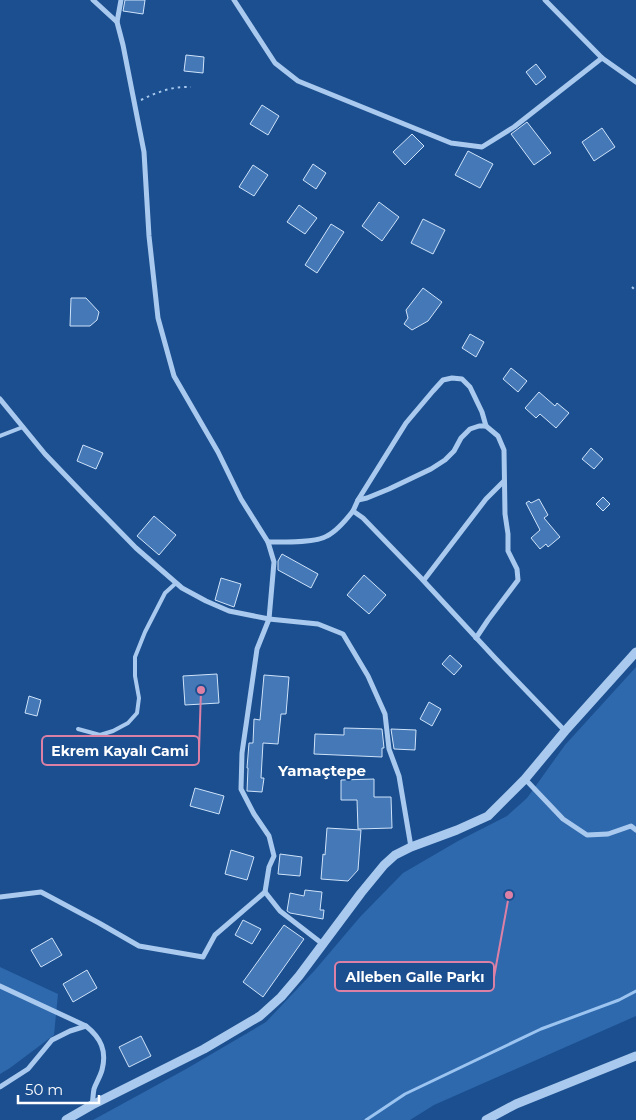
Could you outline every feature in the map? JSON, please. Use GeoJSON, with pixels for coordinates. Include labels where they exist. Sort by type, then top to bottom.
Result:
{"type":"FeatureCollection","features":[{"type":"Feature","properties":{"kind":"street"},"geometry":{"type":"LineString","coordinates":[[94,0],[117,22]]}},
{"type":"Feature","properties":{"kind":"street"},"geometry":{"type":"LineString","coordinates":[[1,898],[42,892],[138,946],[203,957],[215,935],[265,892],[269,867],[274,856],[269,836],[254,814],[241,789],[242,753],[258,649],[269,619],[274,562],[268,542],[241,499],[218,452],[174,376],[158,318],[149,236],[144,152],[117,22],[121,0]]}},
{"type":"Feature","properties":{"kind":"street"},"geometry":{"type":"LineString","coordinates":[[234,0],[275,63],[298,81],[451,143],[482,147],[514,127],[602,58]]}},
{"type":"Feature","properties":{"kind":"street"},"geometry":{"type":"LineString","coordinates":[[545,0],[602,58],[636,82]]}},
{"type":"Feature","properties":{"kind":"street"},"geometry":{"type":"LineString","coordinates":[[268,542],[305,541],[326,537],[341,525],[353,512],[358,500],[406,423],[432,391],[443,380],[452,378],[462,379],[470,387],[482,412],[486,426],[498,436],[504,450],[504,514],[508,534],[508,551],[516,569],[518,580],[476,638]]}},
{"type":"Feature","properties":{"kind":"street"},"geometry":{"type":"LineString","coordinates":[[0,399],[45,454],[90,501],[136,548],[182,588],[206,602],[229,611],[269,619],[318,624],[343,634],[368,676],[385,714],[389,749],[399,776],[411,847]]}},
{"type":"Feature","properties":{"kind":"street"},"geometry":{"type":"LineString","coordinates":[[358,500],[367,498],[431,469],[445,460],[454,451],[461,438],[470,429],[486,426]]}},
{"type":"Feature","properties":{"kind":"street"},"geometry":{"type":"LineString","coordinates":[[424,580],[486,499],[504,481]]}},
{"type":"Feature","properties":{"kind":"street"},"geometry":{"type":"LineString","coordinates":[[353,512],[363,518],[424,580],[476,638],[565,731]]}},
{"type":"Feature","properties":{"kind":"street"},"geometry":{"type":"LineString","coordinates":[[66,1120],[204,1048],[260,1016],[281,997],[299,976],[384,865],[395,855],[411,847],[488,816],[524,779],[636,652]]}},
{"type":"Feature","properties":{"kind":"street"},"geometry":{"type":"LineString","coordinates":[[524,779],[563,819],[587,836],[608,834],[631,826],[636,830]]}},
{"type":"Feature","properties":{"kind":"street"},"geometry":{"type":"LineString","coordinates":[[265,892],[280,911],[324,944]]}},
{"type":"Feature","properties":{"kind":"street"},"geometry":{"type":"LineString","coordinates":[[0,986],[86,1026],[96,1034],[105,1057],[94,1088],[92,1105]]}},
{"type":"Feature","properties":{"kind":"street"},"geometry":{"type":"LineString","coordinates":[[0,1087],[28,1069],[52,1040],[86,1026]]}},
{"type":"Feature","properties":{"kind":"street"},"geometry":{"type":"LineString","coordinates":[[486,1120],[516,1104],[636,1056]]}},
{"type":"Feature","properties":{"kind":"lane"},"geometry":{"type":"LineString","coordinates":[[0,436],[23,427]]}},
{"type":"Feature","properties":{"kind":"lane"},"geometry":{"type":"LineString","coordinates":[[78,729],[100,734],[113,731],[128,723],[137,712],[139,698],[135,676],[135,657],[145,632],[165,593],[176,583]]}},
{"type":"Feature","properties":{"kind":"path"},"geometry":{"type":"LineString","coordinates":[[134,103],[165,89],[181,86],[190,87]]}},
{"type":"Feature","properties":{"kind":"path"},"geometry":{"type":"LineString","coordinates":[[632,287],[636,291]]}},
{"type":"Feature","properties":{"kind":"shaded area"},"geometry":{"type":"Polygon","coordinates":[[[636,667],[636,1016],[434,1105],[410,1120],[93,1120],[266,1022],[315,970],[360,917],[403,873],[458,841],[507,816],[527,798],[565,745],[636,667]]]}},
{"type":"Feature","properties":{"kind":"shaded area"},"geometry":{"type":"Polygon","coordinates":[[[0,967],[58,994],[54,1035],[0,1074],[0,967]]]}},
{"type":"Feature","properties":{"kind":"building"},"geometry":{"type":"Polygon","coordinates":[[[125,0],[145,0],[143,14],[123,11],[125,0]]]}},
{"type":"Feature","properties":{"kind":"building"},"geometry":{"type":"Polygon","coordinates":[[[186,55],[204,57],[203,73],[184,71],[186,55]]]}},
{"type":"Feature","properties":{"kind":"building"},"geometry":{"type":"Polygon","coordinates":[[[536,64],[546,77],[536,85],[526,72],[536,64]]]}},
{"type":"Feature","properties":{"kind":"building"},"geometry":{"type":"Polygon","coordinates":[[[262,105],[279,116],[268,135],[250,124],[262,105]]]}},
{"type":"Feature","properties":{"kind":"building"},"geometry":{"type":"Polygon","coordinates":[[[527,122],[551,153],[534,165],[511,134],[527,122]]]}},
{"type":"Feature","properties":{"kind":"building"},"geometry":{"type":"Polygon","coordinates":[[[602,128],[615,147],[594,161],[582,142],[602,128]]]}},
{"type":"Feature","properties":{"kind":"building"},"geometry":{"type":"Polygon","coordinates":[[[412,134],[424,146],[405,165],[393,152],[412,134]]]}},
{"type":"Feature","properties":{"kind":"building"},"geometry":{"type":"Polygon","coordinates":[[[468,151],[493,164],[480,188],[455,175],[468,151]]]}},
{"type":"Feature","properties":{"kind":"building"},"geometry":{"type":"Polygon","coordinates":[[[313,164],[326,173],[316,189],[303,180],[313,164]]]}},
{"type":"Feature","properties":{"kind":"building"},"geometry":{"type":"Polygon","coordinates":[[[253,165],[268,175],[254,196],[239,187],[253,165]]]}},
{"type":"Feature","properties":{"kind":"building"},"geometry":{"type":"Polygon","coordinates":[[[379,202],[399,217],[382,241],[362,226],[379,202]]]}},
{"type":"Feature","properties":{"kind":"building"},"geometry":{"type":"Polygon","coordinates":[[[299,205],[317,218],[305,234],[287,222],[299,205]]]}},
{"type":"Feature","properties":{"kind":"building"},"geometry":{"type":"Polygon","coordinates":[[[423,219],[445,230],[433,254],[411,243],[423,219]]]}},
{"type":"Feature","properties":{"kind":"building"},"geometry":{"type":"Polygon","coordinates":[[[331,224],[344,232],[317,273],[305,265],[331,224]]]}},
{"type":"Feature","properties":{"kind":"building"},"geometry":{"type":"Polygon","coordinates":[[[423,288],[442,302],[428,321],[412,330],[404,324],[408,318],[406,310],[423,288]]]}},
{"type":"Feature","properties":{"kind":"building"},"geometry":{"type":"Polygon","coordinates":[[[71,298],[86,298],[99,312],[97,320],[90,326],[70,326],[71,298]]]}},
{"type":"Feature","properties":{"kind":"building"},"geometry":{"type":"Polygon","coordinates":[[[470,334],[484,342],[476,357],[462,348],[470,334]]]}},
{"type":"Feature","properties":{"kind":"building"},"geometry":{"type":"Polygon","coordinates":[[[511,368],[527,381],[518,392],[503,379],[511,368]]]}},
{"type":"Feature","properties":{"kind":"building"},"geometry":{"type":"Polygon","coordinates":[[[539,392],[555,406],[557,403],[569,413],[556,428],[540,414],[536,418],[525,408],[539,392]]]}},
{"type":"Feature","properties":{"kind":"building"},"geometry":{"type":"Polygon","coordinates":[[[83,445],[103,453],[96,469],[77,461],[83,445]]]}},
{"type":"Feature","properties":{"kind":"building"},"geometry":{"type":"Polygon","coordinates":[[[591,448],[603,459],[594,469],[582,459],[591,448]]]}},
{"type":"Feature","properties":{"kind":"building"},"geometry":{"type":"Polygon","coordinates":[[[603,497],[610,504],[603,511],[596,504],[603,497]]]}},
{"type":"Feature","properties":{"kind":"building"},"geometry":{"type":"Polygon","coordinates":[[[539,499],[548,515],[544,518],[560,537],[548,547],[546,544],[540,549],[531,538],[540,530],[526,503],[539,499]]]}},
{"type":"Feature","properties":{"kind":"building"},"geometry":{"type":"Polygon","coordinates":[[[154,516],[176,535],[159,555],[137,536],[154,516]]]}},
{"type":"Feature","properties":{"kind":"building"},"geometry":{"type":"Polygon","coordinates":[[[282,554],[318,574],[311,588],[278,570],[278,561],[282,554]]]}},
{"type":"Feature","properties":{"kind":"building"},"geometry":{"type":"Polygon","coordinates":[[[364,575],[386,595],[369,614],[347,595],[364,575]]]}},
{"type":"Feature","properties":{"kind":"building"},"geometry":{"type":"Polygon","coordinates":[[[221,578],[241,584],[234,607],[215,600],[221,578]]]}},
{"type":"Feature","properties":{"kind":"building"},"geometry":{"type":"Polygon","coordinates":[[[450,655],[462,666],[454,675],[442,664],[450,655]]]}},
{"type":"Feature","properties":{"kind":"building"},"geometry":{"type":"Polygon","coordinates":[[[217,674],[219,703],[185,705],[183,676],[217,674]]]}},
{"type":"Feature","properties":{"kind":"building"},"geometry":{"type":"Polygon","coordinates":[[[264,675],[289,677],[286,714],[281,714],[278,744],[263,743],[261,778],[264,778],[262,792],[247,791],[249,743],[253,743],[254,719],[260,720],[264,675]]]}},
{"type":"Feature","properties":{"kind":"building"},"geometry":{"type":"Polygon","coordinates":[[[29,696],[41,700],[37,716],[25,713],[29,696]]]}},
{"type":"Feature","properties":{"kind":"building"},"geometry":{"type":"Polygon","coordinates":[[[429,702],[441,709],[432,726],[420,719],[429,702]]]}},
{"type":"Feature","properties":{"kind":"building"},"geometry":{"type":"Polygon","coordinates":[[[344,728],[382,729],[384,748],[382,748],[382,757],[314,754],[315,734],[344,735],[344,728]]]}},
{"type":"Feature","properties":{"kind":"building"},"geometry":{"type":"Polygon","coordinates":[[[391,729],[416,730],[415,750],[394,749],[391,729]]]}},
{"type":"Feature","properties":{"kind":"building"},"geometry":{"type":"Polygon","coordinates":[[[374,779],[374,797],[391,797],[392,828],[358,829],[357,800],[341,800],[341,780],[374,779]]]}},
{"type":"Feature","properties":{"kind":"building"},"geometry":{"type":"Polygon","coordinates":[[[195,788],[224,796],[219,814],[190,806],[195,788]]]}},
{"type":"Feature","properties":{"kind":"building"},"geometry":{"type":"Polygon","coordinates":[[[327,828],[361,830],[358,870],[348,881],[321,879],[327,828]]]}},
{"type":"Feature","properties":{"kind":"building"},"geometry":{"type":"Polygon","coordinates":[[[231,850],[254,857],[247,880],[225,874],[231,850]]]}},
{"type":"Feature","properties":{"kind":"building"},"geometry":{"type":"Polygon","coordinates":[[[280,854],[302,857],[300,876],[278,874],[280,854]]]}},
{"type":"Feature","properties":{"kind":"building"},"geometry":{"type":"Polygon","coordinates":[[[305,890],[322,892],[320,910],[324,910],[323,919],[287,911],[290,893],[304,896],[305,890]]]}},
{"type":"Feature","properties":{"kind":"building"},"geometry":{"type":"Polygon","coordinates":[[[243,920],[261,929],[252,944],[235,935],[243,920]]]}},
{"type":"Feature","properties":{"kind":"building"},"geometry":{"type":"Polygon","coordinates":[[[284,925],[304,939],[263,997],[243,982],[284,925]]]}},
{"type":"Feature","properties":{"kind":"building"},"geometry":{"type":"Polygon","coordinates":[[[52,938],[62,955],[41,967],[31,950],[52,938]]]}},
{"type":"Feature","properties":{"kind":"building"},"geometry":{"type":"Polygon","coordinates":[[[87,970],[97,988],[73,1002],[63,984],[87,970]]]}},
{"type":"Feature","properties":{"kind":"building"},"geometry":{"type":"Polygon","coordinates":[[[141,1036],[151,1056],[129,1067],[119,1047],[141,1036]]]}},
{"type":"Feature","properties":{"kind":"waterway"},"geometry":{"type":"LineString","coordinates":[[366,1120],[405,1094],[541,1029],[619,1000],[636,991]]}},
{"type":"Feature","properties":{"kind":"place","name":"Ekrem Kayalı Cami"},"geometry":{"type":"Point","coordinates":[201,690]}},
{"type":"Feature","properties":{"kind":"place","name":"Alleben Galle Parkı"},"geometry":{"type":"Point","coordinates":[509,895]}},
{"type":"Feature","properties":{"kind":"district","name":"Yamaçtepe"},"geometry":{"type":"Point","coordinates":[322,771]}}]}
